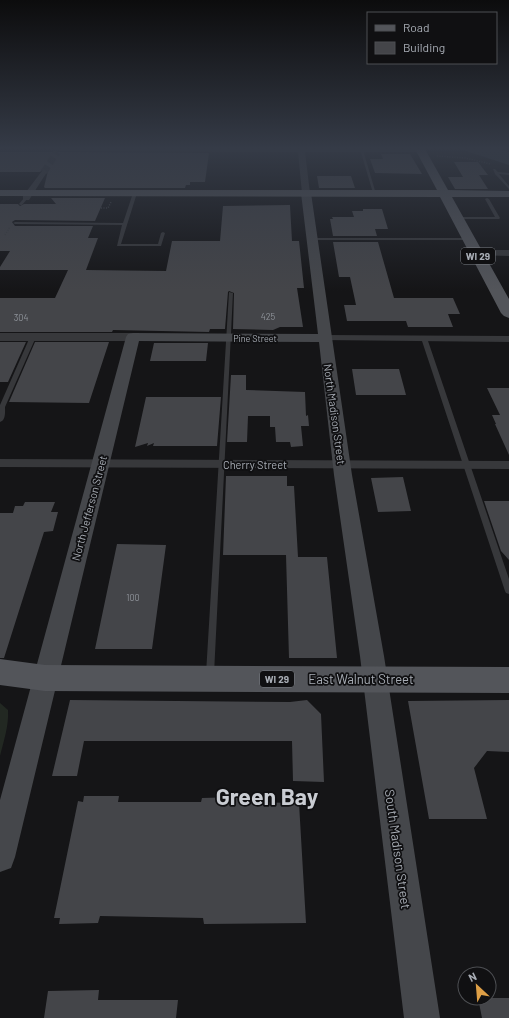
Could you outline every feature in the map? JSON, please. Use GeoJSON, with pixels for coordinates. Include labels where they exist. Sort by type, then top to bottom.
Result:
{"type":"FeatureCollection","features":[{"type":"Feature","properties":{"kind":"main road"},"geometry":{"type":"LineString","coordinates":[[18,197],[25,198]]}},
{"type":"Feature","properties":{"kind":"main road"},"geometry":{"type":"LineString","coordinates":[[0,198],[106,197]]}},
{"type":"Feature","properties":{"kind":"main road","name":"North Madison Street"},"geometry":{"type":"LineString","coordinates":[[306,197],[342,464],[375,679]]}},
{"type":"Feature","properties":{"kind":"main road","name":"WI 29"},"geometry":{"type":"LineString","coordinates":[[446,197],[509,313]]}},
{"type":"Feature","properties":{"kind":"main road"},"geometry":{"type":"LineString","coordinates":[[456,197],[509,199]]}},
{"type":"Feature","properties":{"kind":"main road","name":"Pine Street"},"geometry":{"type":"LineString","coordinates":[[133,338],[325,338]]}},
{"type":"Feature","properties":{"kind":"main road","name":"North Jefferson Street"},"geometry":{"type":"LineString","coordinates":[[0,857],[133,338]]}},
{"type":"Feature","properties":{"kind":"main road","name":"East Walnut Street"},"geometry":{"type":"LineString","coordinates":[[0,672],[45,678],[509,680]]}},
{"type":"Feature","properties":{"kind":"main road","name":"East Walnut Street"},"geometry":{"type":"LineString","coordinates":[[0,684],[45,678]]}},
{"type":"Feature","properties":{"kind":"main road","name":"South Madison Street"},"geometry":{"type":"LineString","coordinates":[[375,679],[422,1018]]}},
{"type":"Feature","properties":{"kind":"street"},"geometry":{"type":"LineString","coordinates":[[477,253],[509,253]]}},
{"type":"Feature","properties":{"kind":"street","name":"Pine Street"},"geometry":{"type":"LineString","coordinates":[[0,337],[133,338]]}},
{"type":"Feature","properties":{"kind":"street","name":"Pine Street"},"geometry":{"type":"LineString","coordinates":[[325,338],[509,339]]}},
{"type":"Feature","properties":{"kind":"street","name":"Cherry Street"},"geometry":{"type":"LineString","coordinates":[[0,463],[509,465]]}},
{"type":"Feature","properties":{"kind":"lane"},"geometry":{"type":"LineString","coordinates":[[134,197],[118,245],[160,245],[163,233]]}},
{"type":"Feature","properties":{"kind":"lane"},"geometry":{"type":"LineString","coordinates":[[458,218],[498,218],[487,198]]}},
{"type":"Feature","properties":{"kind":"lane"},"geometry":{"type":"LineString","coordinates":[[15,224],[124,224]]}},
{"type":"Feature","properties":{"kind":"lane"},"geometry":{"type":"LineString","coordinates":[[311,239],[469,239]]}},
{"type":"Feature","properties":{"kind":"lane"},"geometry":{"type":"LineString","coordinates":[[210,678],[231,293]]}},
{"type":"Feature","properties":{"kind":"lane"},"geometry":{"type":"LineString","coordinates":[[0,420],[2,415],[2,407],[33,337]]}},
{"type":"Feature","properties":{"kind":"lane"},"geometry":{"type":"LineString","coordinates":[[424,338],[509,591]]}},
{"type":"Feature","properties":{"kind":"shaded area"},"geometry":{"type":"Polygon","coordinates":[[[0,703],[8,710],[8,721],[0,756],[0,703]]]}},
{"type":"Feature","properties":{"kind":"building"},"geometry":{"type":"Polygon","coordinates":[[[51,198],[105,198],[95,221],[15,220],[12,222],[15,226],[93,226],[88,238],[98,238],[86,270],[166,271],[172,241],[220,241],[223,206],[290,205],[292,241],[299,241],[300,250],[304,288],[297,288],[303,327],[280,327],[273,330],[233,329],[234,293],[229,291],[225,329],[210,329],[209,332],[113,330],[112,332],[0,332],[0,298],[55,298],[68,270],[0,270],[0,267],[10,251],[0,251],[0,204],[18,204],[20,206],[24,204],[56,204],[51,198]]]}},
{"type":"Feature","properties":{"kind":"building"},"geometry":{"type":"Polygon","coordinates":[[[363,209],[382,209],[388,229],[375,229],[377,236],[333,236],[330,219],[333,219],[332,217],[354,217],[352,211],[363,211],[363,209]]]}},
{"type":"Feature","properties":{"kind":"building"},"geometry":{"type":"Polygon","coordinates":[[[333,242],[378,242],[394,298],[453,298],[460,314],[448,314],[453,327],[408,327],[406,321],[347,321],[344,305],[356,305],[350,277],[339,277],[333,242]]]}},
{"type":"Feature","properties":{"kind":"building"},"geometry":{"type":"Polygon","coordinates":[[[0,342],[26,342],[8,382],[0,382],[0,342]]]}},
{"type":"Feature","properties":{"kind":"building"},"geometry":{"type":"Polygon","coordinates":[[[35,342],[109,342],[89,403],[9,402],[35,342]]]}},
{"type":"Feature","properties":{"kind":"building"},"geometry":{"type":"Polygon","coordinates":[[[154,343],[208,343],[206,361],[150,361],[154,343]]]}},
{"type":"Feature","properties":{"kind":"building"},"geometry":{"type":"Polygon","coordinates":[[[352,369],[399,369],[406,395],[356,395],[352,369]]]}},
{"type":"Feature","properties":{"kind":"building"},"geometry":{"type":"Polygon","coordinates":[[[231,375],[246,375],[246,390],[305,392],[306,416],[308,415],[309,426],[301,426],[303,446],[291,447],[290,442],[276,442],[275,427],[270,427],[270,416],[248,416],[247,442],[227,442],[231,375]]]}},
{"type":"Feature","properties":{"kind":"building"},"geometry":{"type":"Polygon","coordinates":[[[487,388],[509,388],[509,455],[492,415],[500,415],[487,388]]]}},
{"type":"Feature","properties":{"kind":"building"},"geometry":{"type":"Polygon","coordinates":[[[146,397],[221,397],[217,446],[153,446],[154,443],[147,446],[148,443],[135,447],[146,397]]]}},
{"type":"Feature","properties":{"kind":"building"},"geometry":{"type":"Polygon","coordinates":[[[226,476],[287,476],[287,486],[294,486],[298,557],[327,557],[337,658],[289,658],[286,555],[223,555],[226,476]]]}},
{"type":"Feature","properties":{"kind":"building"},"geometry":{"type":"Polygon","coordinates":[[[403,477],[411,511],[378,512],[371,478],[403,477]]]}},
{"type":"Feature","properties":{"kind":"building"},"geometry":{"type":"Polygon","coordinates":[[[484,501],[509,501],[509,560],[501,551],[484,501]]]}},
{"type":"Feature","properties":{"kind":"building"},"geometry":{"type":"Polygon","coordinates":[[[25,502],[55,502],[51,512],[58,512],[53,531],[44,532],[4,658],[0,658],[0,513],[13,513],[15,506],[23,506],[25,502]]]}},
{"type":"Feature","properties":{"kind":"building"},"geometry":{"type":"Polygon","coordinates":[[[117,544],[166,545],[152,649],[95,649],[117,544]]]}},
{"type":"Feature","properties":{"kind":"building"},"geometry":{"type":"Polygon","coordinates":[[[70,700],[290,702],[307,700],[321,714],[324,782],[293,781],[292,741],[84,741],[77,776],[52,776],[70,700]]]}},
{"type":"Feature","properties":{"kind":"building"},"geometry":{"type":"Polygon","coordinates":[[[509,700],[509,752],[487,751],[474,768],[487,819],[429,819],[408,701],[509,700]]]}},
{"type":"Feature","properties":{"kind":"building"},"geometry":{"type":"Polygon","coordinates":[[[84,796],[119,796],[118,802],[201,802],[202,798],[238,797],[238,802],[299,803],[306,923],[204,924],[203,918],[100,916],[98,923],[59,924],[60,918],[54,918],[78,801],[83,802],[84,796]]]}},
{"type":"Feature","properties":{"kind":"building"},"geometry":{"type":"Polygon","coordinates":[[[99,990],[98,1000],[178,1000],[176,1018],[44,1018],[48,991],[99,990]]]}},
{"type":"Feature","properties":{"kind":"building"},"geometry":{"type":"Polygon","coordinates":[[[497,998],[509,998],[509,1018],[482,1018],[480,1006],[497,1006],[497,998]]]}},
{"type":"Feature","properties":{"kind":"district","name":"Green Bay"},"geometry":{"type":"Point","coordinates":[267,796]}}]}
